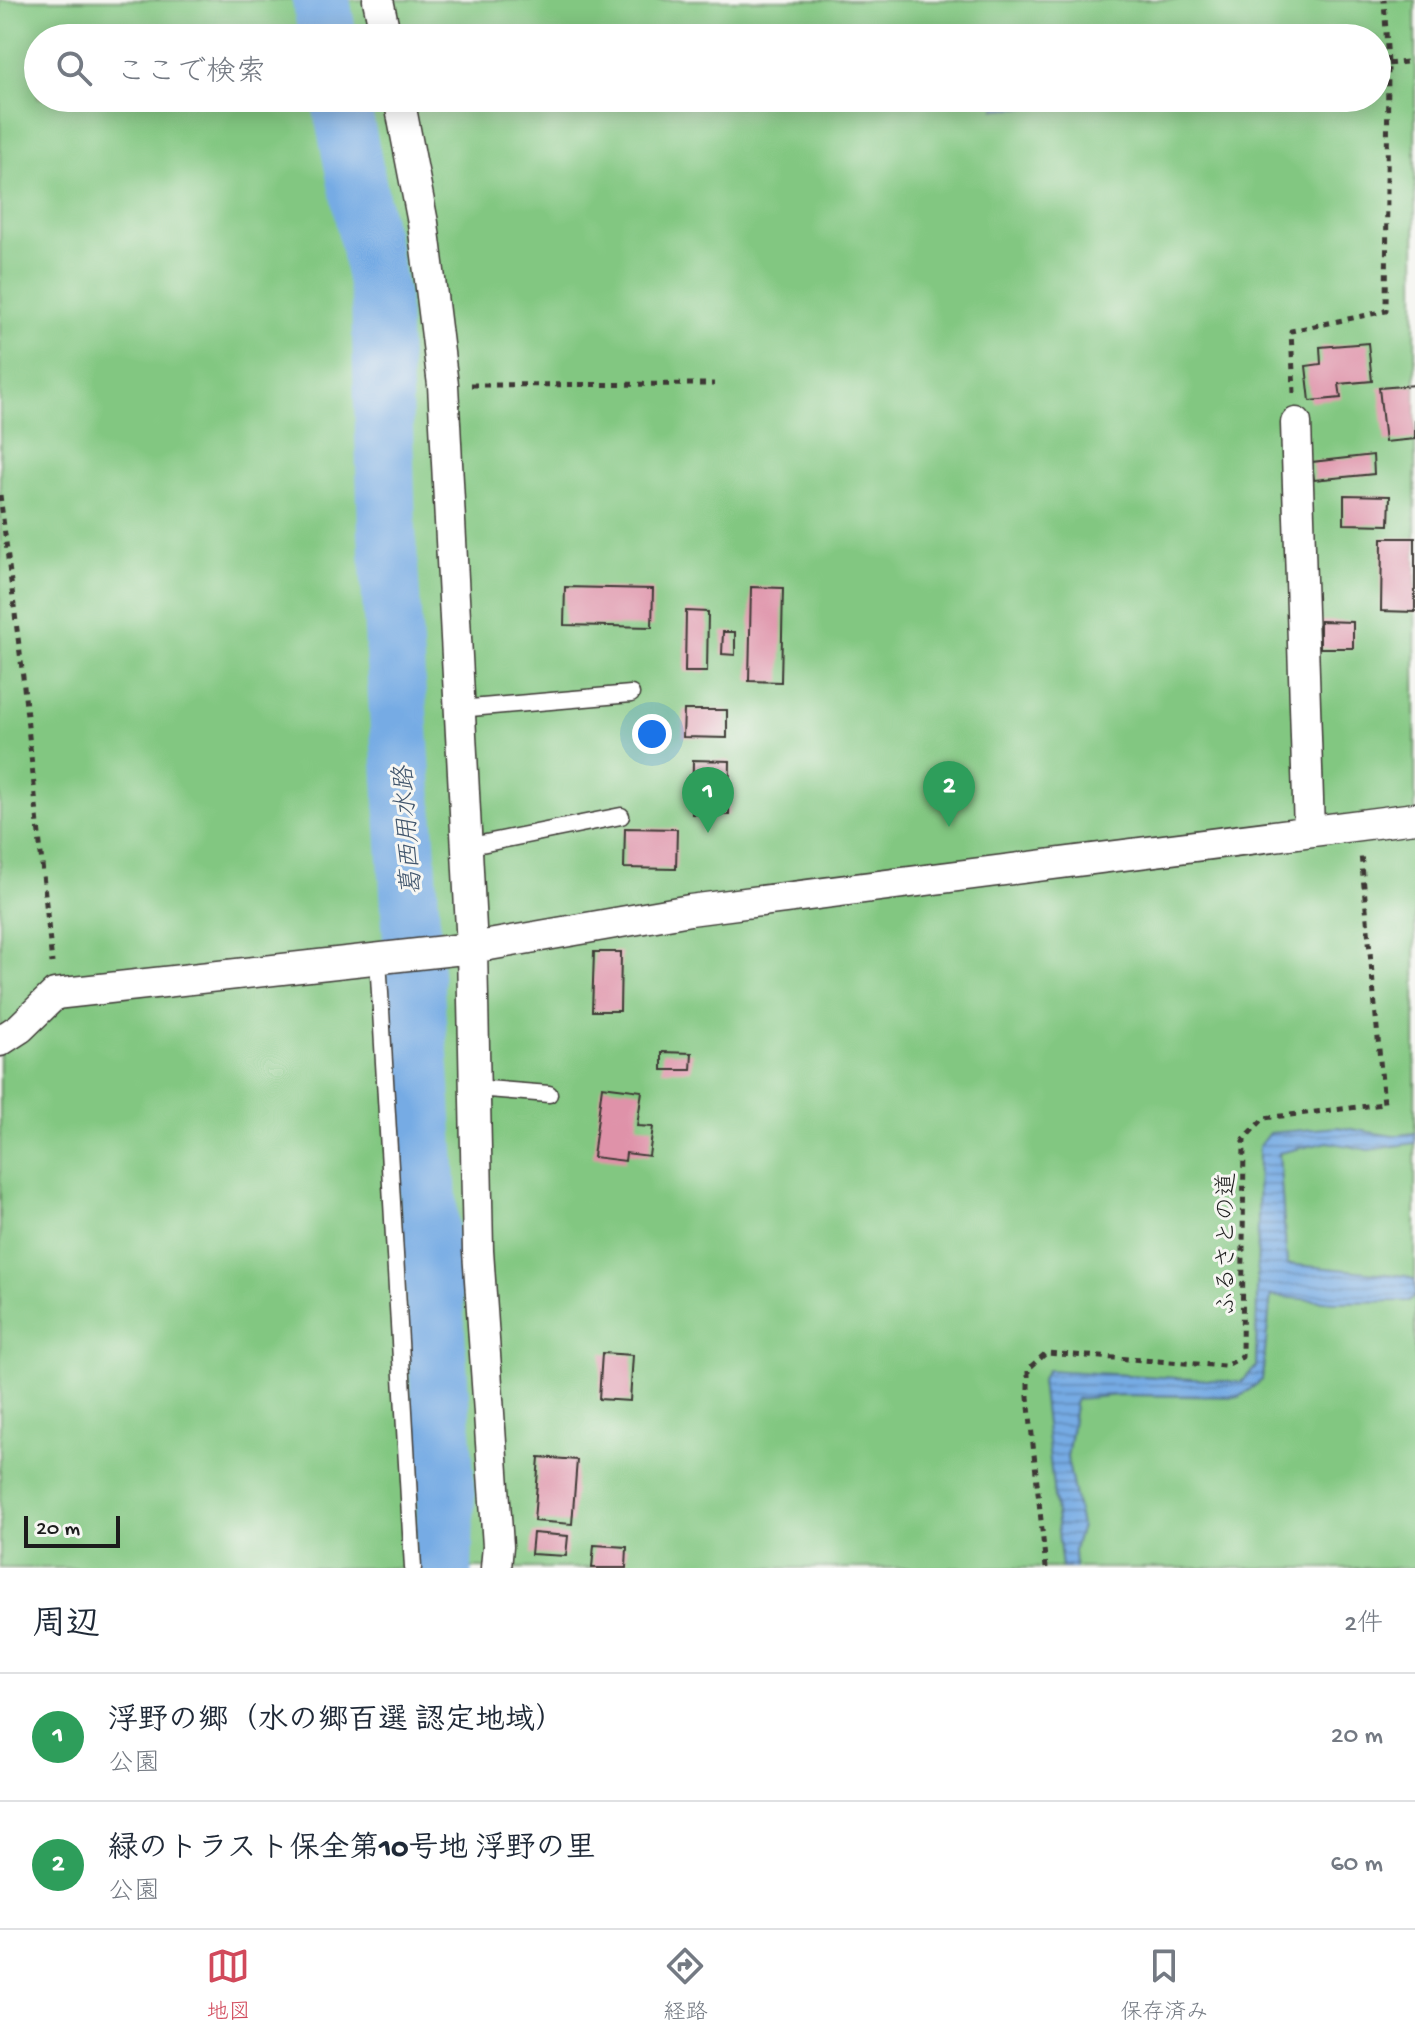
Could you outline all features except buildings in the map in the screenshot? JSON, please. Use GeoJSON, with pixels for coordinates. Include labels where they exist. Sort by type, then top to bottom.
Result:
{"type":"FeatureCollection","features":[{"type":"Feature","properties":{"kind":"street"},"geometry":{"type":"LineString","coordinates":[[378,0],[383,24]]}},
{"type":"Feature","properties":{"kind":"street"},"geometry":{"type":"LineString","coordinates":[[402,112],[423,223],[443,385],[466,847],[462,949],[475,1088],[478,1251],[498,1546],[496,1568]]}},
{"type":"Feature","properties":{"kind":"street"},"geometry":{"type":"LineString","coordinates":[[1296,423],[1309,831]]}},
{"type":"Feature","properties":{"kind":"street"},"geometry":{"type":"LineString","coordinates":[[0,1041],[20,1028],[55,994],[462,949],[690,910],[1415,818]]}},
{"type":"Feature","properties":{"kind":"lane"},"geometry":{"type":"LineString","coordinates":[[459,709],[631,694]]}},
{"type":"Feature","properties":{"kind":"lane"},"geometry":{"type":"LineString","coordinates":[[466,847],[621,816]]}},
{"type":"Feature","properties":{"kind":"lane"},"geometry":{"type":"LineString","coordinates":[[384,958],[413,1568]]}},
{"type":"Feature","properties":{"kind":"lane"},"geometry":{"type":"LineString","coordinates":[[475,1088],[549,1094]]}},
{"type":"Feature","properties":{"kind":"path"},"geometry":{"type":"LineString","coordinates":[[1384,0],[1386,24]]}},
{"type":"Feature","properties":{"kind":"path"},"geometry":{"type":"LineString","coordinates":[[1391,64],[1415,61]]}},
{"type":"Feature","properties":{"kind":"path"},"geometry":{"type":"LineString","coordinates":[[1296,423],[1291,331],[1386,311],[1388,112]]}},
{"type":"Feature","properties":{"kind":"path"},"geometry":{"type":"LineString","coordinates":[[443,385],[714,384]]}},
{"type":"Feature","properties":{"kind":"path"},"geometry":{"type":"LineString","coordinates":[[0,495],[23,677],[55,994]]}},
{"type":"Feature","properties":{"kind":"path","name":"ふるさとの道"},"geometry":{"type":"LineString","coordinates":[[1046,1568],[1028,1397],[1028,1369],[1046,1353],[1225,1366],[1242,1357],[1244,1139],[1264,1118],[1384,1104],[1359,825]]}},
{"type":"Feature","properties":{"kind":"green space"},"geometry":{"type":"Polygon","coordinates":[[[0,0],[1415,0],[1415,1568],[0,1568],[0,0]]]}},
{"type":"Feature","properties":{"kind":"water"},"geometry":{"type":"Polygon","coordinates":[[[1338,1127],[1393,1136],[1415,1133],[1415,1143],[1369,1150],[1328,1142],[1279,1153],[1287,1264],[1406,1276],[1415,1280],[1415,1296],[1409,1301],[1334,1302],[1271,1296],[1262,1380],[1240,1397],[1120,1395],[1076,1399],[1067,1458],[1081,1526],[1074,1550],[1075,1568],[1062,1568],[1041,1381],[1047,1370],[1241,1382],[1256,1367],[1259,1146],[1269,1133],[1338,1127]]]}},
{"type":"Feature","properties":{"kind":"waterway","name":"葛西用水路"},"geometry":{"type":"LineString","coordinates":[[321,0],[325,24]]}},
{"type":"Feature","properties":{"kind":"waterway","name":"葛西用水路"},"geometry":{"type":"LineString","coordinates":[[343,112],[380,298],[387,532],[446,1495],[443,1568]]}},
{"type":"Feature","properties":{"kind":"place","name":"緑のトラスト保全第10号地 浮野の里"},"geometry":{"type":"Point","coordinates":[949,827]}},
{"type":"Feature","properties":{"kind":"place","name":"浮野の郷（水の郷百選 認定地域）"},"geometry":{"type":"Point","coordinates":[708,833]}}]}
